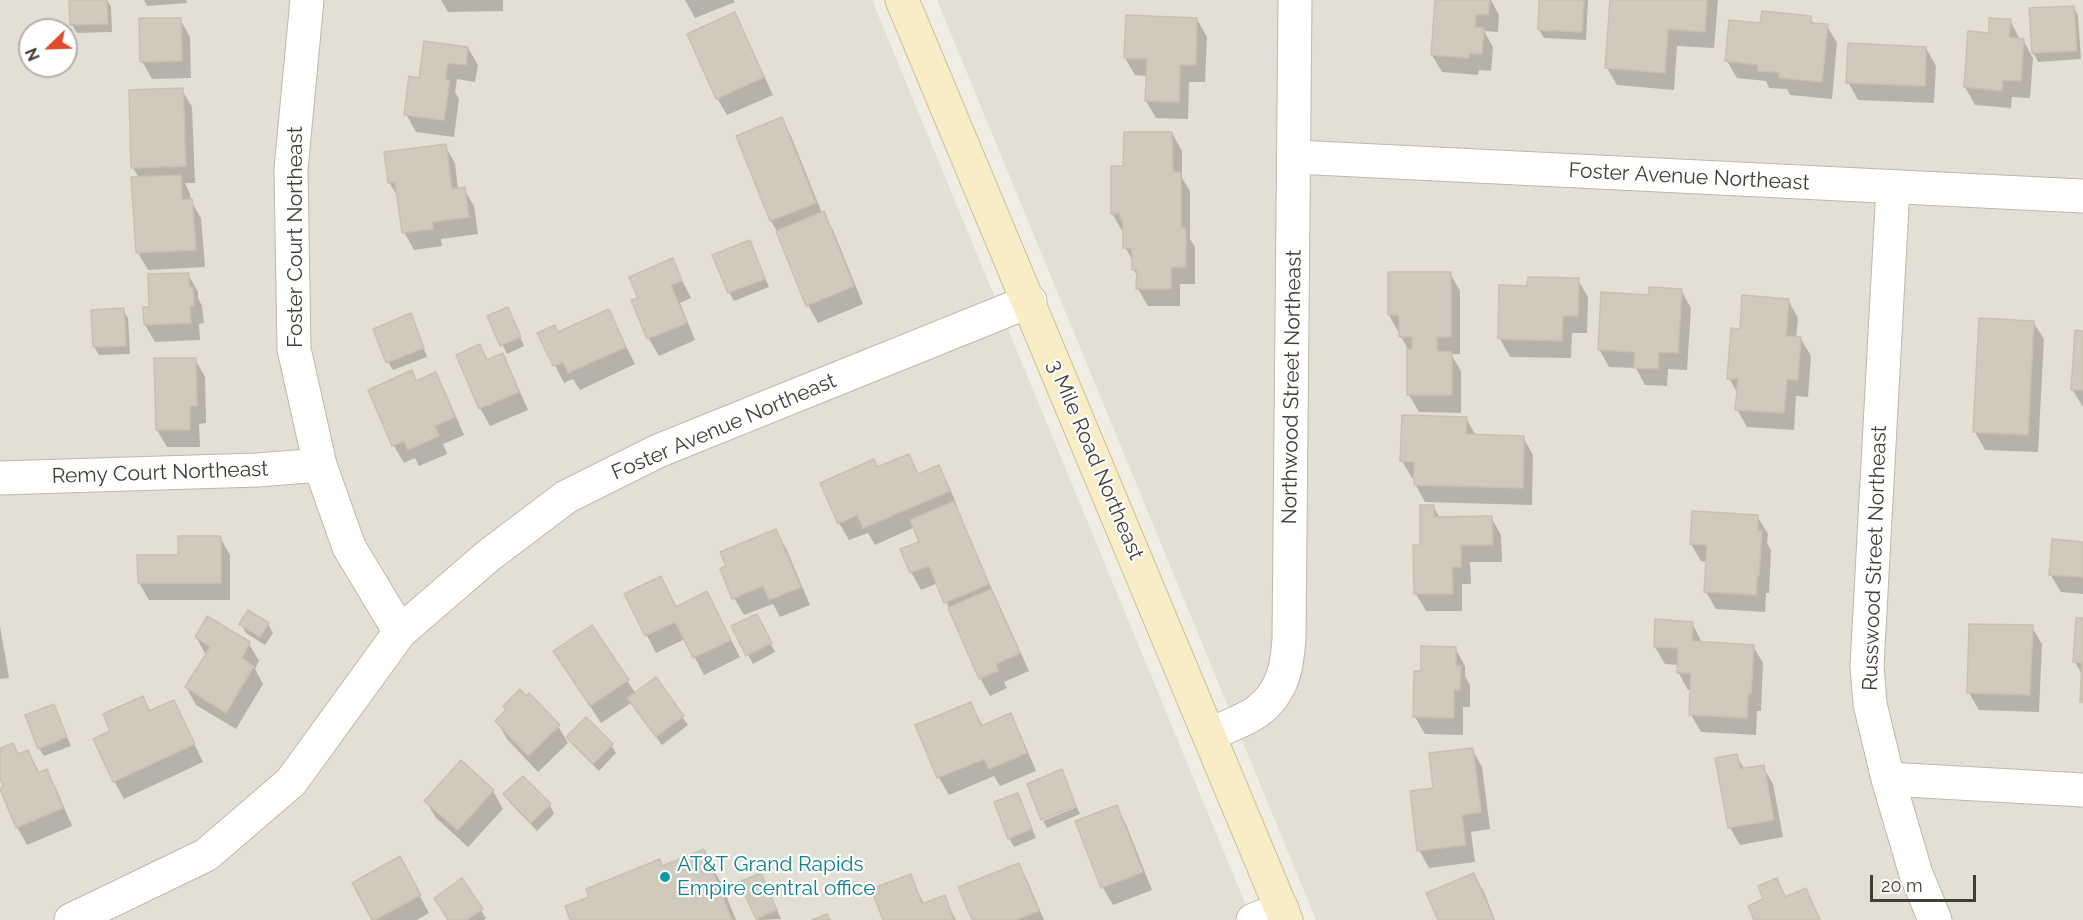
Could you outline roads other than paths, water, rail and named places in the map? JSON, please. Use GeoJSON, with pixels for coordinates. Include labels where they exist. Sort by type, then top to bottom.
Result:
{"type":"FeatureCollection","features":[{"type":"Feature","properties":{"kind":"main road","name":"3 Mile Road Northeast"},"geometry":{"type":"LineString","coordinates":[[902,0],[1030,301],[1209,734],[1274,916]]}},
{"type":"Feature","properties":{"kind":"street","name":"Foster Court Northeast"},"geometry":{"type":"LineString","coordinates":[[307,0],[291,169],[294,349],[320,465],[349,547],[400,632]]}},
{"type":"Feature","properties":{"kind":"street","name":"Northwood Street Northeast"},"geometry":{"type":"LineString","coordinates":[[1209,734],[1257,713],[1271,701],[1284,675],[1289,639],[1295,0]]}},
{"type":"Feature","properties":{"kind":"street","name":"Foster Avenue Northeast"},"geometry":{"type":"LineString","coordinates":[[1295,157],[2083,196]]}},
{"type":"Feature","properties":{"kind":"street","name":"Russwood Street Northeast"},"geometry":{"type":"LineString","coordinates":[[1893,187],[1867,666],[1870,704],[1888,779],[1916,874],[1935,920]]}},
{"type":"Feature","properties":{"kind":"street","name":"Foster Avenue Northeast"},"geometry":{"type":"LineString","coordinates":[[71,920],[206,855],[291,782],[400,632],[488,556],[566,497],[658,451],[1030,301]]}},
{"type":"Feature","properties":{"kind":"street","name":"Remy Court Northeast"},"geometry":{"type":"LineString","coordinates":[[0,478],[257,470],[320,465]]}},
{"type":"Feature","properties":{"kind":"street"},"geometry":{"type":"LineString","coordinates":[[1888,779],[2083,790]]}},
{"type":"Feature","properties":{"kind":"place","name":"AT&T Grand Rapids Empire central office"},"geometry":{"type":"Point","coordinates":[665,877]}}]}
